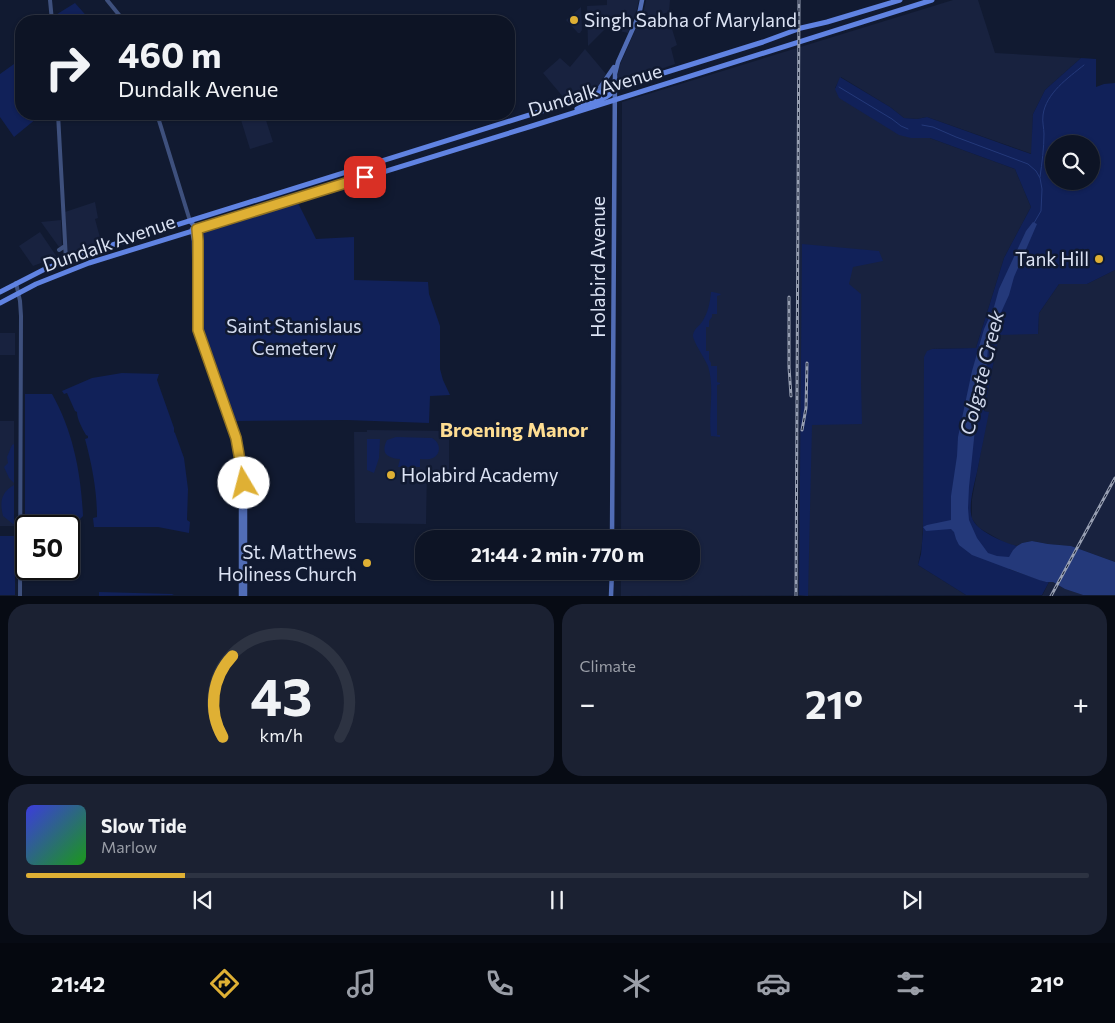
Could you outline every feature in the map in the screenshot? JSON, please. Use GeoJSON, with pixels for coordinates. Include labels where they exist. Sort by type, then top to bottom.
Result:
{"type":"FeatureCollection","features":[{"type":"Feature","properties":{"kind":"main road","name":"Holabird Avenue"},"geometry":{"type":"LineString","coordinates":[[612,530],[615,74],[618,62],[637,20],[642,0]]}},
{"type":"Feature","properties":{"kind":"main road","name":"Dundalk Avenue"},"geometry":{"type":"LineString","coordinates":[[515,120],[801,28],[900,0]]}},
{"type":"Feature","properties":{"kind":"main road","name":"Dundalk Avenue"},"geometry":{"type":"LineString","coordinates":[[0,303],[68,270],[932,0]]}},
{"type":"Feature","properties":{"kind":"main road"},"geometry":{"type":"LineString","coordinates":[[595,95],[618,62]]}},
{"type":"Feature","properties":{"kind":"main road"},"geometry":{"type":"LineString","coordinates":[[561,117],[589,103],[606,98],[615,88]]}},
{"type":"Feature","properties":{"kind":"main road","name":"Dundalk Avenue"},"geometry":{"type":"LineString","coordinates":[[0,292],[66,260],[514,120]]}},
{"type":"Feature","properties":{"kind":"main road"},"geometry":{"type":"LineString","coordinates":[[190,220],[198,241],[198,330],[238,448],[245,487],[243,596]]}},
{"type":"Feature","properties":{"kind":"main road"},"geometry":{"type":"LineString","coordinates":[[612,580],[612,596]]}},
{"type":"Feature","properties":{"kind":"street"},"geometry":{"type":"LineString","coordinates":[[50,0],[51,15]]}},
{"type":"Feature","properties":{"kind":"street"},"geometry":{"type":"LineString","coordinates":[[107,0],[119,15]]}},
{"type":"Feature","properties":{"kind":"street"},"geometry":{"type":"LineString","coordinates":[[58,120],[66,260]]}},
{"type":"Feature","properties":{"kind":"street"},"geometry":{"type":"LineString","coordinates":[[159,120],[190,220]]}},
{"type":"Feature","properties":{"kind":"street"},"geometry":{"type":"LineString","coordinates":[[59,250],[65,246]]}},
{"type":"Feature","properties":{"kind":"street"},"geometry":{"type":"LineString","coordinates":[[16,283],[21,316],[20,596]]}},
{"type":"Feature","properties":{"kind":"shaded area"},"geometry":{"type":"Polygon","coordinates":[[[607,0],[639,0],[628,33],[606,28],[588,46],[587,6],[607,5],[607,0]]]}},
{"type":"Feature","properties":{"kind":"shaded area"},"geometry":{"type":"Polygon","coordinates":[[[646,0],[670,0],[669,12],[642,20],[646,0]]]}},
{"type":"Feature","properties":{"kind":"shaded area"},"geometry":{"type":"Polygon","coordinates":[[[953,0],[978,0],[995,53],[1081,58],[1045,90],[1033,114],[1032,154],[927,117],[917,119],[904,118],[890,107],[841,77],[835,88],[922,137],[930,138],[1015,169],[1031,207],[1004,258],[976,348],[932,349],[922,544],[918,565],[966,595],[621,596],[621,580],[700,580],[700,530],[621,530],[622,102],[953,0]]]}},
{"type":"Feature","properties":{"kind":"shaded area"},"geometry":{"type":"Polygon","coordinates":[[[581,7],[582,30],[578,33],[566,20],[581,7]]]}},
{"type":"Feature","properties":{"kind":"shaded area"},"geometry":{"type":"Polygon","coordinates":[[[668,16],[677,45],[671,48],[675,64],[616,85],[619,67],[637,26],[668,16]]]}},
{"type":"Feature","properties":{"kind":"shaded area"},"geometry":{"type":"Polygon","coordinates":[[[585,49],[606,74],[595,92],[565,101],[543,73],[560,58],[570,67],[585,49]]]}},
{"type":"Feature","properties":{"kind":"shaded area"},"geometry":{"type":"Polygon","coordinates":[[[241,120],[266,120],[273,142],[250,149],[241,120]]]}},
{"type":"Feature","properties":{"kind":"shaded area"},"geometry":{"type":"Polygon","coordinates":[[[95,202],[98,218],[95,219],[102,245],[67,258],[65,212],[95,202]]]}},
{"type":"Feature","properties":{"kind":"shaded area"},"geometry":{"type":"Polygon","coordinates":[[[61,220],[62,246],[59,247],[41,222],[61,220]]]}},
{"type":"Feature","properties":{"kind":"shaded area"},"geometry":{"type":"Polygon","coordinates":[[[40,232],[57,257],[33,266],[19,246],[40,232]]]}},
{"type":"Feature","properties":{"kind":"shaded area"},"geometry":{"type":"Polygon","coordinates":[[[1115,270],[1115,562],[1071,546],[1032,541],[1017,546],[1007,544],[979,528],[972,519],[972,499],[988,412],[984,411],[999,334],[1038,334],[1039,313],[1059,284],[1087,284],[1115,270]]]}},
{"type":"Feature","properties":{"kind":"shaded area"},"geometry":{"type":"Polygon","coordinates":[[[0,333],[15,333],[15,355],[0,355],[0,333]]]}},
{"type":"Feature","properties":{"kind":"shaded area"},"geometry":{"type":"Polygon","coordinates":[[[0,421],[14,421],[14,526],[0,526],[0,421]]]}},
{"type":"Feature","properties":{"kind":"shaded area","name":"Holabird Academy"},"geometry":{"type":"Polygon","coordinates":[[[367,430],[448,431],[449,470],[427,470],[426,524],[356,523],[354,432],[367,432],[367,430]]]}},
{"type":"Feature","properties":{"kind":"shaded area"},"geometry":{"type":"Polygon","coordinates":[[[1049,582],[1053,582],[1065,589],[1083,595],[1042,596],[1049,582]]]}},
{"type":"Feature","properties":{"kind":"green space"},"geometry":{"type":"Polygon","coordinates":[[[75,3],[86,15],[56,15],[75,3]]]}},
{"type":"Feature","properties":{"kind":"green space"},"geometry":{"type":"Polygon","coordinates":[[[1081,58],[1096,59],[1096,87],[1115,83],[1115,270],[1087,284],[1059,284],[1039,313],[1038,334],[999,335],[984,411],[989,412],[972,495],[972,518],[985,532],[1017,546],[1013,550],[1009,569],[1049,582],[1042,595],[966,595],[918,565],[923,532],[924,357],[927,351],[932,349],[976,348],[1004,258],[1031,207],[1015,169],[930,138],[911,138],[899,135],[839,98],[835,89],[840,77],[890,107],[904,118],[917,119],[927,117],[1031,154],[1033,114],[1045,90],[1081,58]]]}},
{"type":"Feature","properties":{"kind":"green space"},"geometry":{"type":"Polygon","coordinates":[[[15,63],[15,120],[35,120],[14,137],[0,117],[0,74],[15,63]]]}},
{"type":"Feature","properties":{"kind":"green space","name":"Saint Stanislaus Cemetery"},"geometry":{"type":"Polygon","coordinates":[[[298,203],[316,239],[354,237],[354,280],[428,282],[429,294],[440,326],[440,369],[450,395],[430,396],[429,423],[347,420],[234,421],[201,325],[202,233],[298,203]]]}},
{"type":"Feature","properties":{"kind":"green space"},"geometry":{"type":"Polygon","coordinates":[[[802,244],[879,251],[883,261],[853,267],[849,284],[861,294],[862,424],[812,425],[808,596],[799,595],[802,244]]]}},
{"type":"Feature","properties":{"kind":"green space"},"geometry":{"type":"Polygon","coordinates":[[[711,292],[721,294],[717,296],[717,314],[712,314],[709,327],[706,327],[706,351],[709,351],[711,366],[717,366],[717,382],[720,383],[717,385],[717,435],[720,435],[720,437],[711,436],[710,375],[708,366],[693,337],[694,331],[706,315],[711,292]]]}},
{"type":"Feature","properties":{"kind":"green space"},"geometry":{"type":"Polygon","coordinates":[[[122,373],[159,374],[157,380],[184,458],[188,489],[187,520],[190,522],[189,533],[158,527],[94,527],[93,518],[97,517],[97,507],[94,478],[85,439],[88,436],[81,426],[77,412],[67,393],[64,394],[62,391],[92,378],[122,373]]]}},
{"type":"Feature","properties":{"kind":"green space"},"geometry":{"type":"Polygon","coordinates":[[[25,394],[52,394],[71,438],[75,453],[83,516],[80,519],[80,515],[25,515],[25,394]]]}},
{"type":"Feature","properties":{"kind":"green space"},"geometry":{"type":"Polygon","coordinates":[[[396,437],[432,438],[437,442],[439,451],[431,459],[420,459],[420,467],[398,467],[400,459],[392,458],[386,454],[384,449],[387,440],[396,437]]]}},
{"type":"Feature","properties":{"kind":"green space"},"geometry":{"type":"Polygon","coordinates":[[[367,439],[380,439],[379,458],[374,473],[367,470],[367,439]]]}},
{"type":"Feature","properties":{"kind":"green space"},"geometry":{"type":"Polygon","coordinates":[[[14,444],[14,483],[9,478],[4,467],[8,463],[7,457],[14,444]]]}},
{"type":"Feature","properties":{"kind":"green space"},"geometry":{"type":"Polygon","coordinates":[[[14,485],[13,524],[3,516],[1,503],[6,491],[14,485]]]}},
{"type":"Feature","properties":{"kind":"green space"},"geometry":{"type":"Polygon","coordinates":[[[0,536],[15,536],[15,595],[0,595],[0,536]]]}},
{"type":"Feature","properties":{"kind":"green space"},"geometry":{"type":"Polygon","coordinates":[[[99,592],[172,594],[174,595],[99,596],[99,592]]]}},
{"type":"Feature","properties":{"kind":"water","name":"Colgate Creek"},"geometry":{"type":"Polygon","coordinates":[[[1033,222],[1037,224],[993,330],[988,348],[985,384],[975,429],[969,487],[969,520],[977,538],[988,553],[997,556],[1009,557],[1017,546],[1032,541],[1071,546],[1115,562],[1115,595],[1083,595],[1065,589],[1053,582],[1039,580],[972,555],[959,545],[951,529],[926,531],[923,527],[951,520],[951,496],[958,437],[972,371],[984,329],[994,307],[999,289],[1026,231],[1033,222]]]}},
{"type":"Feature","properties":{"kind":"waterway"},"geometry":{"type":"LineString","coordinates":[[1040,177],[1045,107],[1053,93],[1084,65]]}},
{"type":"Feature","properties":{"kind":"waterway","name":"Colgate Creek"},"geometry":{"type":"LineString","coordinates":[[839,87],[908,129]]}},
{"type":"Feature","properties":{"kind":"waterway","name":"Colgate Creek"},"geometry":{"type":"LineString","coordinates":[[922,125],[933,127],[1028,164],[1036,171],[1040,178],[1042,189],[1041,211],[1034,223]]}},
{"type":"Feature","properties":{"kind":"waterway"},"geometry":{"type":"LineString","coordinates":[[1067,256],[1075,252]]}},
{"type":"Feature","properties":{"kind":"railway"},"geometry":{"type":"LineString","coordinates":[[796,596],[799,0]]}},
{"type":"Feature","properties":{"kind":"railway"},"geometry":{"type":"LineString","coordinates":[[789,297],[791,396]]}},
{"type":"Feature","properties":{"kind":"railway"},"geometry":{"type":"LineString","coordinates":[[802,430],[806,408],[807,363]]}},
{"type":"Feature","properties":{"kind":"railway"},"geometry":{"type":"LineString","coordinates":[[1051,596],[1115,478]]}},
{"type":"Feature","properties":{"kind":"place","name":"Singh Sabha of Maryland"},"geometry":{"type":"Point","coordinates":[574,20]}},
{"type":"Feature","properties":{"kind":"place","name":"Tank Hill"},"geometry":{"type":"Point","coordinates":[1099,259]}},
{"type":"Feature","properties":{"kind":"place","name":"Holabird Academy"},"geometry":{"type":"Point","coordinates":[391,475]}},
{"type":"Feature","properties":{"kind":"place","name":"St. Matthews Holiness Church"},"geometry":{"type":"Point","coordinates":[367,563]}},
{"type":"Feature","properties":{"kind":"district","name":"Broening Manor"},"geometry":{"type":"Point","coordinates":[514,430]}},
{"type":"Feature","properties":{"kind":"route"},"geometry":{"type":"LineString","coordinates":[[244,483],[236,438],[198,330],[197,229],[365,177]]}}]}
